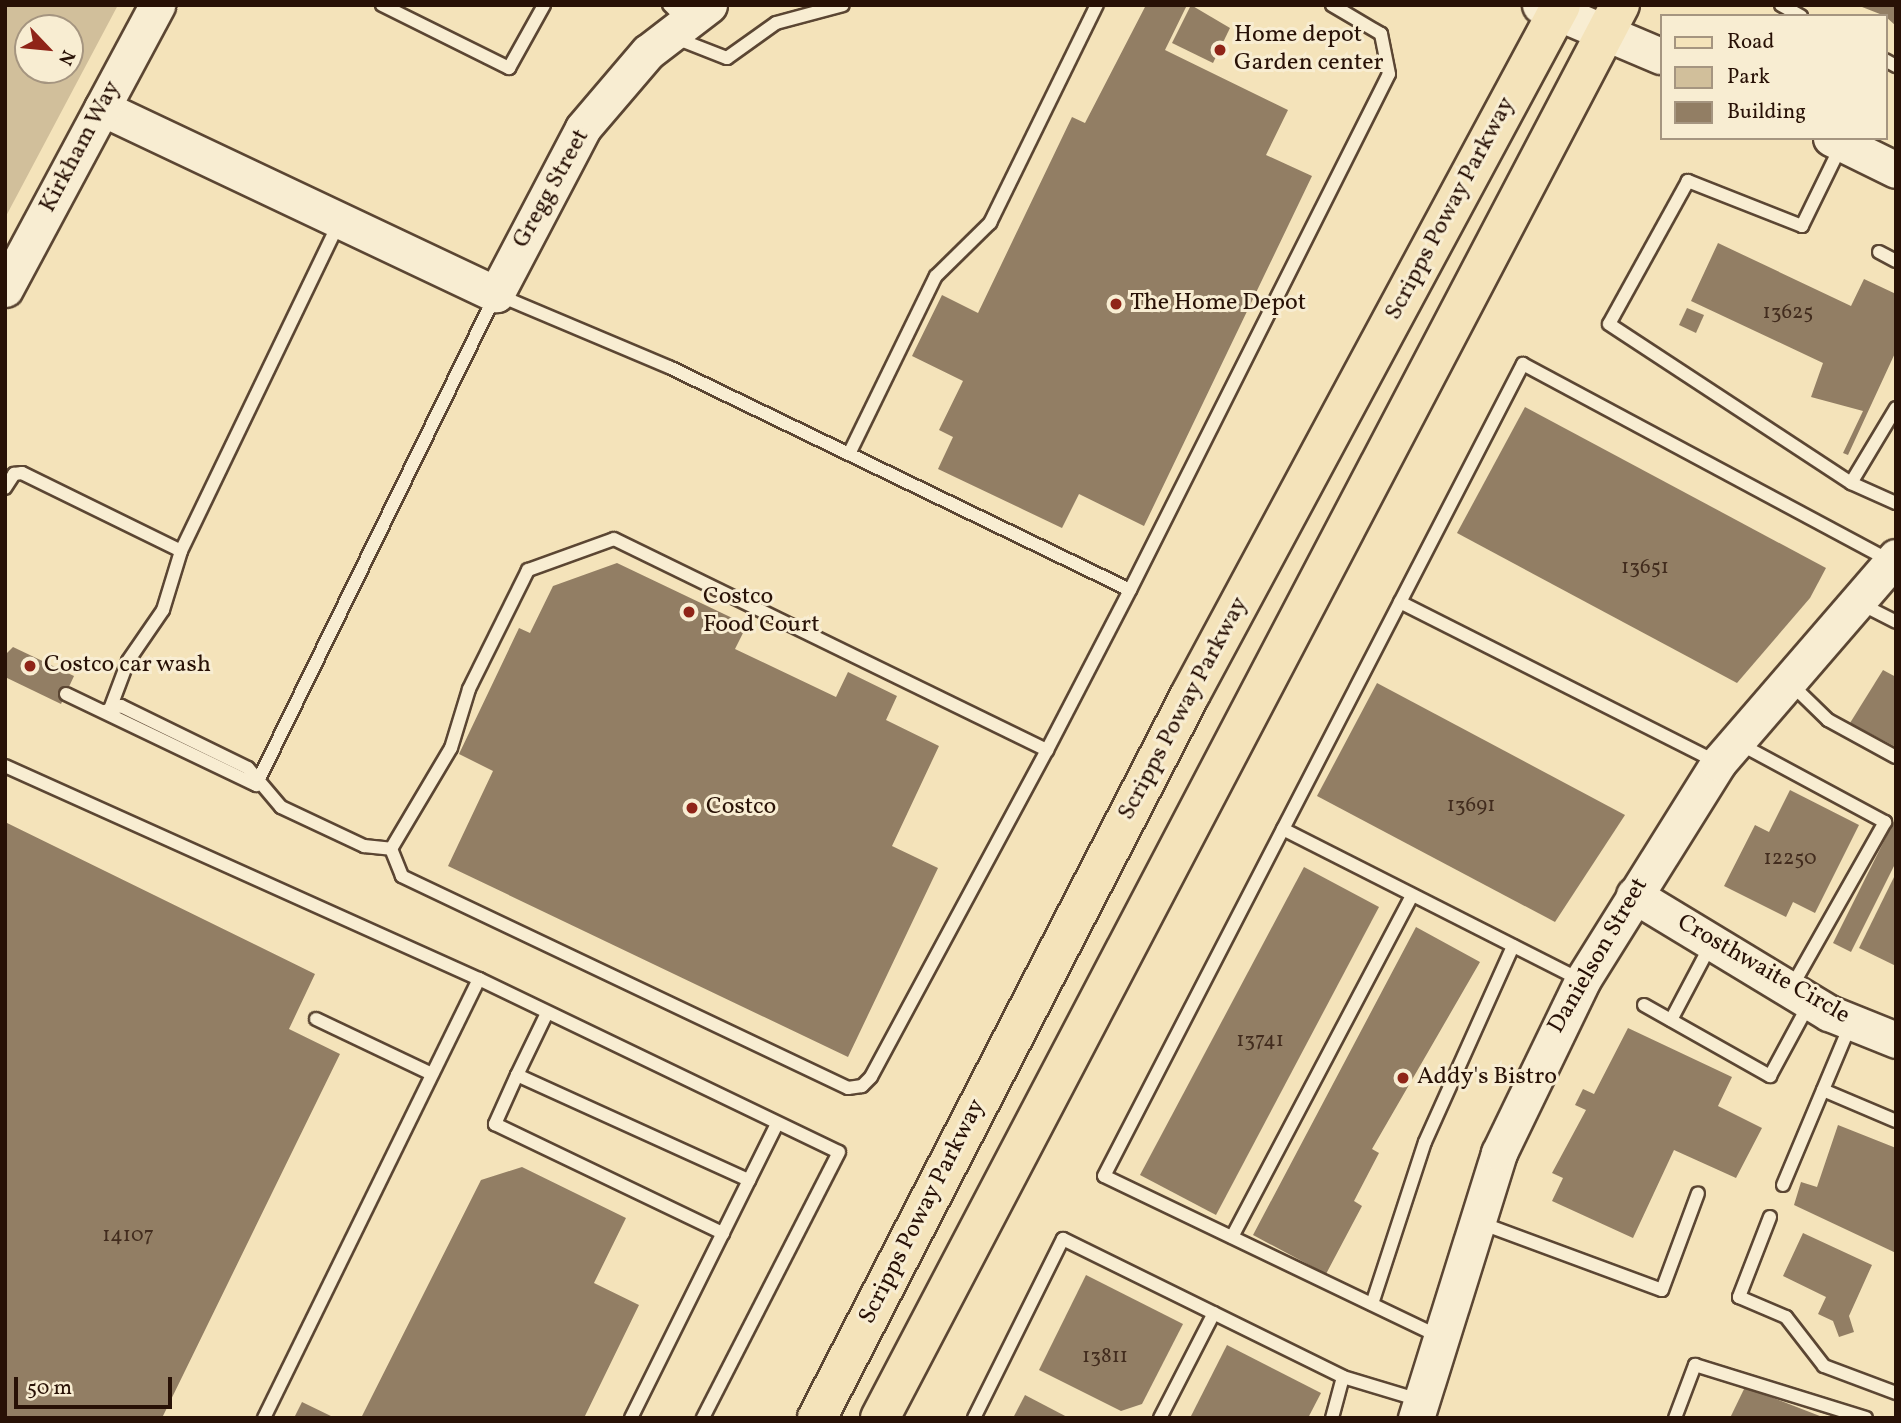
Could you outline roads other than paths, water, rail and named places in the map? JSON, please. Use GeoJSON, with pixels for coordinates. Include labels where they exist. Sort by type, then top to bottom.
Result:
{"type":"FeatureCollection","features":[{"type":"Feature","properties":{"kind":"main road","name":"Scripps Poway Parkway"},"geometry":{"type":"LineString","coordinates":[[817,1418],[1190,695],[1552,8]]}},
{"type":"Feature","properties":{"kind":"main road"},"geometry":{"type":"LineString","coordinates":[[880,1418],[1614,17]]}},
{"type":"Feature","properties":{"kind":"street","name":"Kirkham Way"},"geometry":{"type":"LineString","coordinates":[[5,289],[157,5]]}},
{"type":"Feature","properties":{"kind":"street"},"geometry":{"type":"LineString","coordinates":[[1552,8],[1614,17],[1660,55]]}},
{"type":"Feature","properties":{"kind":"street","name":"Gregg Street"},"geometry":{"type":"LineString","coordinates":[[496,294],[583,128],[683,17]]}},
{"type":"Feature","properties":{"kind":"street"},"geometry":{"type":"LineString","coordinates":[[102,108],[341,218],[496,294]]}},
{"type":"Feature","properties":{"kind":"street"},"geometry":{"type":"LineString","coordinates":[[1836,141],[1896,170]]}},
{"type":"Feature","properties":{"kind":"street","name":"Danielson Street"},"geometry":{"type":"LineString","coordinates":[[1418,1409],[1474,1221],[1524,1096],[1582,981],[1634,895],[1727,753],[1894,559]]}},
{"type":"Feature","properties":{"kind":"street","name":"Crosthwaite Circle"},"geometry":{"type":"LineString","coordinates":[[1634,895],[1800,996],[1851,1022],[1896,1040]]}},
{"type":"Feature","properties":{"kind":"lane"},"geometry":{"type":"LineString","coordinates":[[382,5],[509,68],[544,5]]}},
{"type":"Feature","properties":{"kind":"lane"},"geometry":{"type":"LineString","coordinates":[[683,17],[727,58],[776,23],[843,5]]}},
{"type":"Feature","properties":{"kind":"lane"},"geometry":{"type":"LineString","coordinates":[[849,454],[936,276],[990,223],[1097,5]]}},
{"type":"Feature","properties":{"kind":"lane"},"geometry":{"type":"LineString","coordinates":[[1046,750],[614,539],[528,570],[469,689],[451,748],[391,849],[393,866],[412,884],[848,1088],[862,1086],[1046,750],[1130,590],[1389,74],[1391,60],[1381,34],[1332,5]]}},
{"type":"Feature","properties":{"kind":"lane"},"geometry":{"type":"LineString","coordinates":[[1781,5],[1797,14]]}},
{"type":"Feature","properties":{"kind":"lane"},"geometry":{"type":"LineString","coordinates":[[1836,141],[1802,226],[1688,181],[1609,324],[1852,483],[1896,503]]}},
{"type":"Feature","properties":{"kind":"lane"},"geometry":{"type":"LineString","coordinates":[[107,711],[128,662],[163,610],[181,551],[341,218]]}},
{"type":"Feature","properties":{"kind":"lane"},"geometry":{"type":"LineString","coordinates":[[1880,252],[1896,261]]}},
{"type":"Feature","properties":{"kind":"lane"},"geometry":{"type":"LineString","coordinates":[[256,785],[496,294],[849,454],[1130,590]]}},
{"type":"Feature","properties":{"kind":"lane"},"geometry":{"type":"LineString","coordinates":[[1438,1336],[1104,1176],[1523,364],[1894,559]]}},
{"type":"Feature","properties":{"kind":"lane"},"geometry":{"type":"LineString","coordinates":[[1852,483],[1896,408]]}},
{"type":"Feature","properties":{"kind":"lane"},"geometry":{"type":"LineString","coordinates":[[5,488],[14,474],[22,473],[181,551]]}},
{"type":"Feature","properties":{"kind":"lane"},"geometry":{"type":"LineString","coordinates":[[1400,602],[1727,753],[1885,822],[1800,996],[1770,1076],[1644,1005]]}},
{"type":"Feature","properties":{"kind":"lane"},"geometry":{"type":"LineString","coordinates":[[1858,602],[1896,622]]}},
{"type":"Feature","properties":{"kind":"lane"},"geometry":{"type":"LineString","coordinates":[[1789,682],[1828,720],[1896,757]]}},
{"type":"Feature","properties":{"kind":"lane"},"geometry":{"type":"LineString","coordinates":[[66,694],[107,711],[256,785],[281,807],[364,846],[391,849]]}},
{"type":"Feature","properties":{"kind":"lane"},"geometry":{"type":"LineString","coordinates":[[5,766],[479,979],[776,1126],[839,1152],[703,1418]]}},
{"type":"Feature","properties":{"kind":"lane"},"geometry":{"type":"LineString","coordinates":[[1283,829],[1582,981]]}},
{"type":"Feature","properties":{"kind":"lane"},"geometry":{"type":"LineString","coordinates":[[1232,1237],[1412,895]]}},
{"type":"Feature","properties":{"kind":"lane"},"geometry":{"type":"LineString","coordinates":[[1671,1020],[1711,943]]}},
{"type":"Feature","properties":{"kind":"lane"},"geometry":{"type":"LineString","coordinates":[[1372,1304],[1434,1118],[1513,946]]}},
{"type":"Feature","properties":{"kind":"lane"},"geometry":{"type":"LineString","coordinates":[[264,1418],[479,979]]}},
{"type":"Feature","properties":{"kind":"lane"},"geometry":{"type":"LineString","coordinates":[[547,1013],[495,1124],[723,1233]]}},
{"type":"Feature","properties":{"kind":"lane"},"geometry":{"type":"LineString","coordinates":[[316,1019],[432,1074]]}},
{"type":"Feature","properties":{"kind":"lane"},"geometry":{"type":"LineString","coordinates":[[1783,1185],[1851,1022]]}},
{"type":"Feature","properties":{"kind":"lane"},"geometry":{"type":"LineString","coordinates":[[517,1075],[749,1180]]}},
{"type":"Feature","properties":{"kind":"lane"},"geometry":{"type":"LineString","coordinates":[[1823,1090],[1896,1121]]}},
{"type":"Feature","properties":{"kind":"lane"},"geometry":{"type":"LineString","coordinates":[[631,1418],[776,1126]]}},
{"type":"Feature","properties":{"kind":"lane"},"geometry":{"type":"LineString","coordinates":[[1474,1221],[1662,1290],[1698,1193]]}},
{"type":"Feature","properties":{"kind":"lane"},"geometry":{"type":"LineString","coordinates":[[1770,1217],[1739,1297],[1786,1317],[1824,1367],[1896,1393]]}},
{"type":"Feature","properties":{"kind":"lane"},"geometry":{"type":"LineString","coordinates":[[974,1418],[1063,1239],[1343,1377],[1418,1409]]}},
{"type":"Feature","properties":{"kind":"lane"},"geometry":{"type":"LineString","coordinates":[[1160,1418],[1214,1313]]}},
{"type":"Feature","properties":{"kind":"lane"},"geometry":{"type":"LineString","coordinates":[[1675,1418],[1695,1365],[1866,1418]]}},
{"type":"Feature","properties":{"kind":"lane"},"geometry":{"type":"LineString","coordinates":[[1332,1418],[1343,1377]]}},
{"type":"Feature","properties":{"kind":"place","name":"Home depot Garden center"},"geometry":{"type":"Point","coordinates":[1220,50]}},
{"type":"Feature","properties":{"kind":"place","name":"The Home Depot"},"geometry":{"type":"Point","coordinates":[1116,304]}},
{"type":"Feature","properties":{"kind":"place","name":"Costco Food Court"},"geometry":{"type":"Point","coordinates":[689,612]}},
{"type":"Feature","properties":{"kind":"place","name":"Costco car wash"},"geometry":{"type":"Point","coordinates":[30,666]}},
{"type":"Feature","properties":{"kind":"place","name":"Costco"},"geometry":{"type":"Point","coordinates":[692,808]}},
{"type":"Feature","properties":{"kind":"place","name":"Addy's Bistro"},"geometry":{"type":"Point","coordinates":[1403,1078]}}]}
